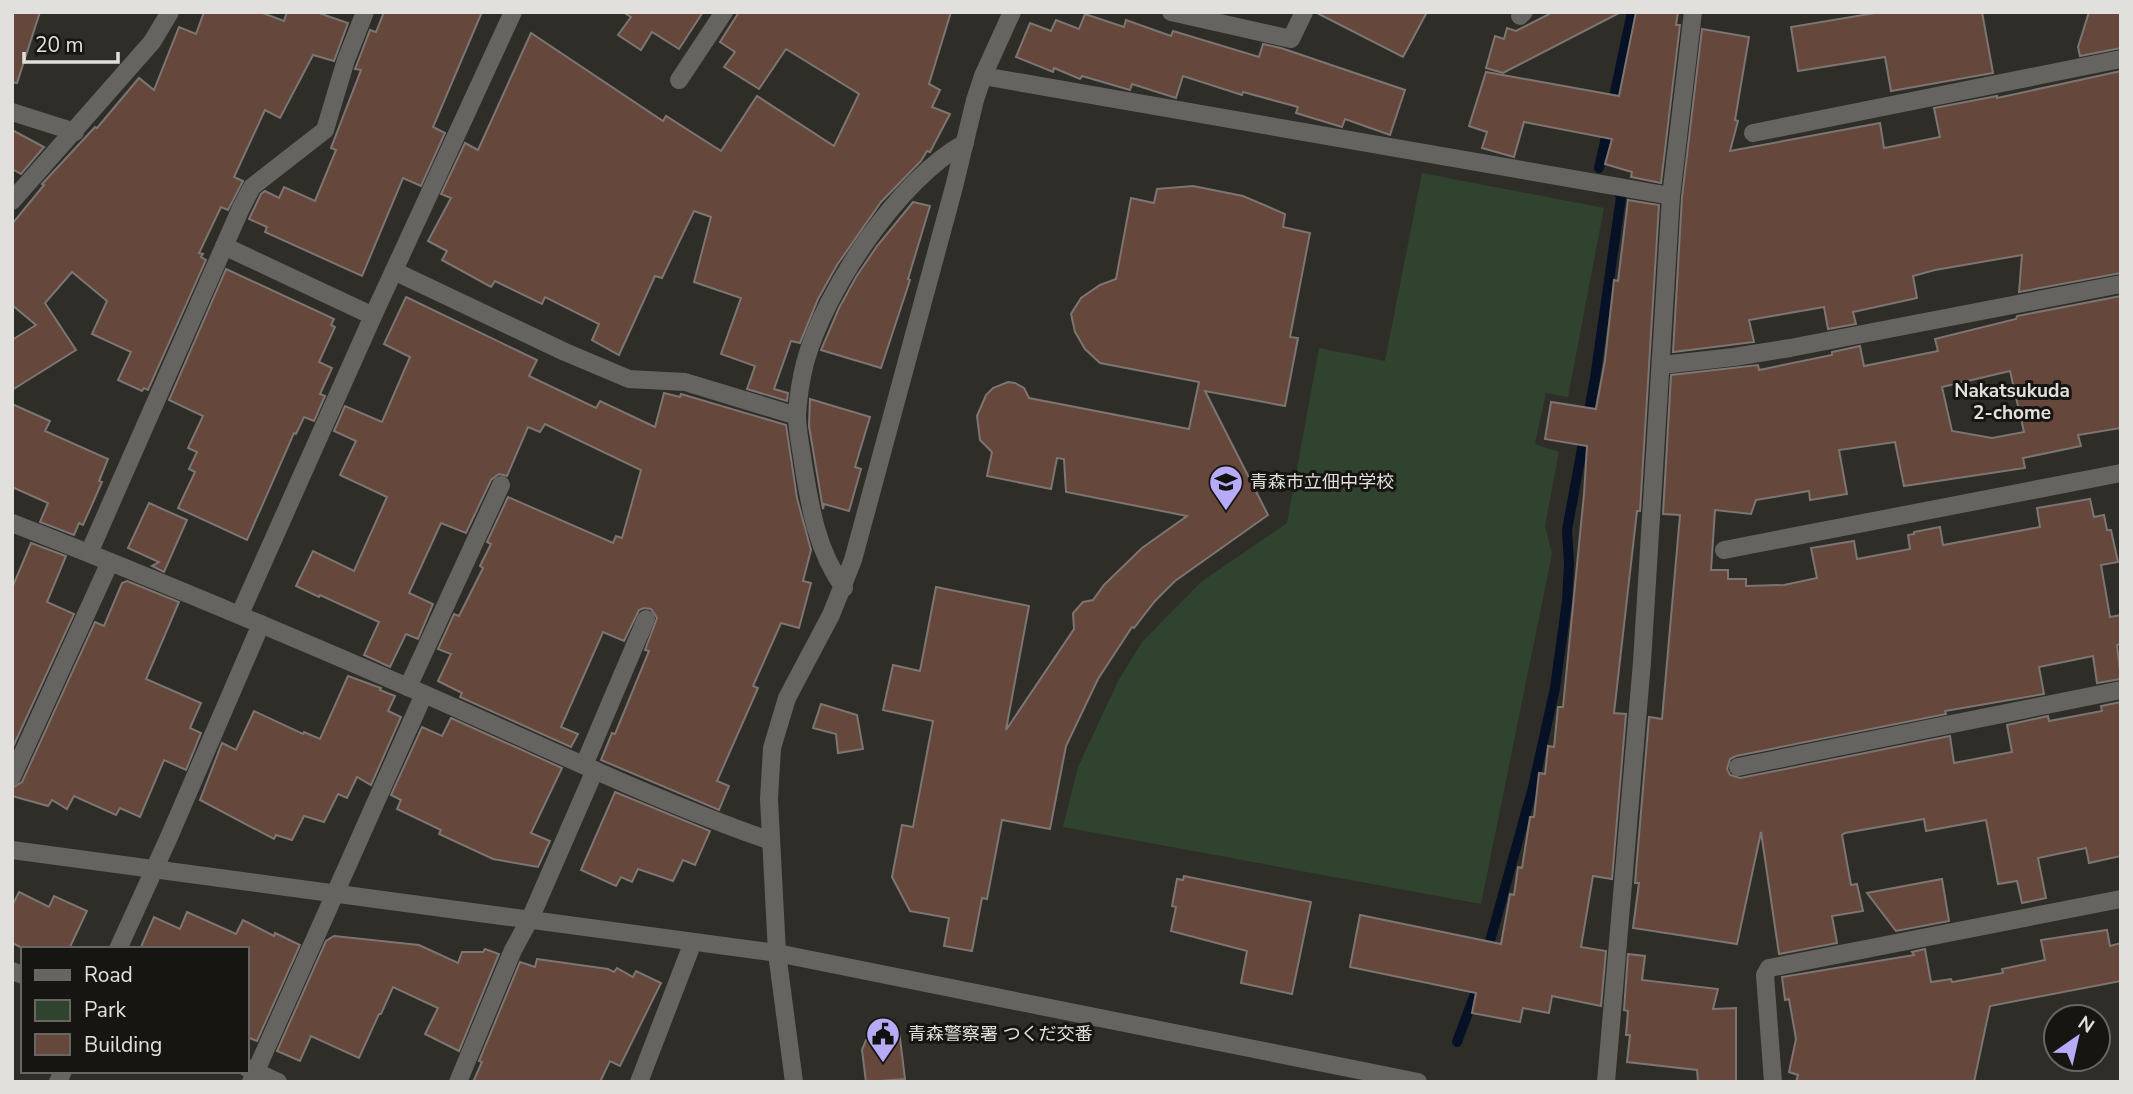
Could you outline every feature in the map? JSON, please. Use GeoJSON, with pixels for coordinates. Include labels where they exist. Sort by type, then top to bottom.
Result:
{"type":"FeatureCollection","features":[{"type":"Feature","properties":{"kind":"street"},"geometry":{"type":"LineString","coordinates":[[12,201],[152,42],[170,12]]}},
{"type":"Feature","properties":{"kind":"street"},"geometry":{"type":"LineString","coordinates":[[89,553],[252,187],[325,130],[346,60],[365,12]]}},
{"type":"Feature","properties":{"kind":"street"},"geometry":{"type":"LineString","coordinates":[[240,614],[513,12]]}},
{"type":"Feature","properties":{"kind":"street"},"geometry":{"type":"LineString","coordinates":[[679,80],[724,12]]}},
{"type":"Feature","properties":{"kind":"street"},"geometry":{"type":"LineString","coordinates":[[794,1082],[777,953],[770,767],[779,724],[800,672],[844,588],[878,472],[983,76],[1013,12]]}},
{"type":"Feature","properties":{"kind":"street"},"geometry":{"type":"LineString","coordinates":[[1171,12],[1291,39],[1304,12]]}},
{"type":"Feature","properties":{"kind":"street"},"geometry":{"type":"LineString","coordinates":[[1606,1082],[1642,662],[1671,196],[1693,12]]}},
{"type":"Feature","properties":{"kind":"street"},"geometry":{"type":"LineString","coordinates":[[1754,133],[2121,59]]}},
{"type":"Feature","properties":{"kind":"street"},"geometry":{"type":"LineString","coordinates":[[983,76],[1671,196]]}},
{"type":"Feature","properties":{"kind":"street"},"geometry":{"type":"LineString","coordinates":[[12,111],[75,132]]}},
{"type":"Feature","properties":{"kind":"street"},"geometry":{"type":"LineString","coordinates":[[844,588],[829,566],[814,525],[797,416],[805,363],[828,307],[868,239],[902,197],[948,153],[965,144]]}},
{"type":"Feature","properties":{"kind":"street"},"geometry":{"type":"LineString","coordinates":[[224,246],[373,316]]}},
{"type":"Feature","properties":{"kind":"street"},"geometry":{"type":"LineString","coordinates":[[394,271],[565,352],[629,379],[685,382],[797,416]]}},
{"type":"Feature","properties":{"kind":"street"},"geometry":{"type":"LineString","coordinates":[[1662,365],[1790,348],[2121,284]]}},
{"type":"Feature","properties":{"kind":"street"},"geometry":{"type":"LineString","coordinates":[[1724,550],[2121,473]]}},
{"type":"Feature","properties":{"kind":"street"},"geometry":{"type":"LineString","coordinates":[[278,1082],[251,1074],[337,893],[501,485]]}},
{"type":"Feature","properties":{"kind":"street"},"geometry":{"type":"LineString","coordinates":[[12,523],[240,614],[590,768],[771,841]]}},
{"type":"Feature","properties":{"kind":"street"},"geometry":{"type":"LineString","coordinates":[[12,777],[110,562]]}},
{"type":"Feature","properties":{"kind":"street"},"geometry":{"type":"LineString","coordinates":[[458,1082],[513,950],[530,919],[646,619]]}},
{"type":"Feature","properties":{"kind":"street"},"geometry":{"type":"LineString","coordinates":[[119,947],[261,624]]}},
{"type":"Feature","properties":{"kind":"street"},"geometry":{"type":"LineString","coordinates":[[1738,767],[2121,690]]}},
{"type":"Feature","properties":{"kind":"street"},"geometry":{"type":"LineString","coordinates":[[12,850],[777,953],[1418,1082]]}},
{"type":"Feature","properties":{"kind":"street"},"geometry":{"type":"LineString","coordinates":[[1773,1082],[1765,975],[1769,968],[2121,899]]}},
{"type":"Feature","properties":{"kind":"street"},"geometry":{"type":"LineString","coordinates":[[639,1082],[693,942]]}},
{"type":"Feature","properties":{"kind":"green space"},"geometry":{"type":"Polygon","coordinates":[[[1422,173],[1604,208],[1568,397],[1546,393],[1535,444],[1559,452],[1545,526],[1552,554],[1481,904],[1063,827],[1078,767],[1118,681],[1142,642],[1201,582],[1287,523],[1319,348],[1385,361],[1422,173]]]}},
{"type":"Feature","properties":{"kind":"building"},"geometry":{"type":"Polygon","coordinates":[[[12,12],[40,12],[17,83],[12,82],[12,12]]]}},
{"type":"Feature","properties":{"kind":"building"},"geometry":{"type":"Polygon","coordinates":[[[204,12],[260,12],[284,21],[287,12],[316,12],[348,23],[334,61],[313,55],[280,118],[265,110],[234,177],[243,181],[228,210],[221,207],[199,253],[203,254],[201,257],[206,260],[148,390],[144,388],[142,391],[118,380],[131,352],[92,334],[107,301],[72,272],[45,303],[76,350],[12,390],[12,340],[36,325],[12,305],[12,224],[44,185],[42,184],[95,127],[97,128],[139,78],[154,90],[179,27],[196,34],[204,12]]]}},
{"type":"Feature","properties":{"kind":"building"},"geometry":{"type":"Polygon","coordinates":[[[384,12],[482,12],[433,127],[445,133],[421,186],[403,178],[362,276],[265,232],[267,227],[249,219],[265,191],[279,198],[284,187],[315,201],[336,150],[331,148],[361,70],[355,69],[370,30],[376,32],[384,12]]]}},
{"type":"Feature","properties":{"kind":"building"},"geometry":{"type":"Polygon","coordinates":[[[623,12],[703,12],[679,49],[652,32],[641,50],[618,35],[631,17],[623,12]]]}},
{"type":"Feature","properties":{"kind":"building"},"geometry":{"type":"Polygon","coordinates":[[[739,12],[951,12],[929,84],[940,90],[932,107],[950,114],[930,152],[927,151],[921,161],[881,202],[837,265],[818,299],[800,343],[791,341],[774,389],[788,393],[787,401],[747,389],[755,366],[721,354],[741,298],[694,282],[711,217],[694,211],[662,278],[655,276],[619,355],[592,340],[599,324],[545,297],[542,304],[495,281],[491,287],[442,260],[447,251],[428,241],[451,198],[441,194],[465,143],[478,150],[531,33],[663,121],[666,116],[721,151],[757,96],[834,146],[859,94],[786,49],[759,89],[724,67],[735,52],[720,42],[739,12]]]}},
{"type":"Feature","properties":{"kind":"building"},"geometry":{"type":"Polygon","coordinates":[[[1315,12],[1427,12],[1403,57],[1315,12]]]}},
{"type":"Feature","properties":{"kind":"building"},"geometry":{"type":"Polygon","coordinates":[[[1553,12],[1621,12],[1503,73],[1486,68],[1495,36],[1504,39],[1507,28],[1516,31],[1553,12]]]}},
{"type":"Feature","properties":{"kind":"building"},"geometry":{"type":"Polygon","coordinates":[[[1636,12],[1678,12],[1676,25],[1680,25],[1661,183],[1631,177],[1632,172],[1605,164],[1612,139],[1524,122],[1514,157],[1482,148],[1487,132],[1469,126],[1486,72],[1619,96],[1636,12]]]}},
{"type":"Feature","properties":{"kind":"building"},"geometry":{"type":"Polygon","coordinates":[[[1881,12],[1982,12],[1993,73],[1891,91],[1885,57],[1798,71],[1791,27],[1881,12]]]}},
{"type":"Feature","properties":{"kind":"building"},"geometry":{"type":"Polygon","coordinates":[[[2089,12],[2121,12],[2121,48],[2080,56],[2078,47],[2089,12]]]}},
{"type":"Feature","properties":{"kind":"building"},"geometry":{"type":"Polygon","coordinates":[[[1085,14],[1124,27],[1126,20],[1171,36],[1173,31],[1259,57],[1263,44],[1281,48],[1405,90],[1390,135],[1345,119],[1342,127],[1296,113],[1298,107],[1243,92],[1242,95],[1183,76],[1176,98],[1132,84],[1130,90],[1082,76],[1080,79],[1054,68],[1053,72],[1016,57],[1030,23],[1051,31],[1056,20],[1079,29],[1085,14]]]}},
{"type":"Feature","properties":{"kind":"building"},"geometry":{"type":"Polygon","coordinates":[[[1702,29],[1749,37],[1735,120],[1738,121],[1730,151],[1880,123],[1884,148],[1940,137],[1934,108],[1997,98],[2121,71],[2121,273],[2019,292],[2022,255],[1935,270],[1913,276],[1917,298],[1853,312],[1856,324],[1828,329],[1824,307],[1749,320],[1754,342],[1673,352],[1682,197],[1702,29]]]}},
{"type":"Feature","properties":{"kind":"building"},"geometry":{"type":"Polygon","coordinates":[[[12,130],[44,147],[21,174],[12,169],[12,130]]]}},
{"type":"Feature","properties":{"kind":"building"},"geometry":{"type":"Polygon","coordinates":[[[1193,186],[1243,196],[1285,214],[1283,227],[1310,233],[1290,337],[1298,338],[1285,406],[1205,391],[1268,515],[1175,581],[1134,628],[1132,627],[1098,679],[1066,746],[1050,829],[1002,820],[987,899],[982,898],[972,951],[944,946],[949,918],[910,911],[892,877],[902,825],[913,827],[933,721],[883,710],[893,665],[920,671],[936,587],[1029,606],[1006,730],[1074,629],[1073,613],[1083,602],[1093,600],[1104,585],[1142,548],[1187,516],[1066,492],[1064,459],[1057,458],[1051,489],[987,476],[992,452],[980,440],[977,416],[986,395],[993,388],[1008,382],[1024,388],[1029,398],[1189,429],[1199,382],[1100,363],[1085,349],[1075,332],[1071,314],[1081,298],[1100,285],[1116,279],[1131,198],[1154,203],[1157,189],[1193,186]]]}},
{"type":"Feature","properties":{"kind":"building"},"geometry":{"type":"Polygon","coordinates":[[[1628,200],[1659,205],[1640,511],[1637,511],[1614,713],[1626,714],[1612,879],[1593,876],[1581,947],[1606,951],[1601,1006],[1552,996],[1549,1013],[1523,1008],[1520,1022],[1472,1013],[1476,993],[1350,967],[1360,915],[1501,944],[1510,894],[1514,895],[1518,867],[1522,868],[1530,817],[1534,817],[1539,773],[1545,774],[1548,746],[1554,747],[1558,707],[1563,707],[1584,494],[1587,446],[1545,439],[1551,402],[1596,409],[1605,360],[1614,280],[1618,281],[1628,200]]]}},
{"type":"Feature","properties":{"kind":"building"},"geometry":{"type":"Polygon","coordinates":[[[913,202],[930,206],[908,279],[910,280],[881,368],[821,350],[856,277],[913,202]]]}},
{"type":"Feature","properties":{"kind":"building"},"geometry":{"type":"Polygon","coordinates":[[[226,269],[334,319],[331,325],[335,327],[319,362],[332,368],[320,394],[325,396],[314,421],[304,417],[296,434],[294,433],[247,540],[178,508],[195,472],[189,469],[197,452],[188,448],[203,416],[169,400],[226,269]]]}},
{"type":"Feature","properties":{"kind":"building"},"geometry":{"type":"Polygon","coordinates":[[[2121,296],[2121,428],[2078,435],[2081,446],[2023,458],[2025,468],[1904,486],[1895,442],[1839,450],[1847,494],[1810,500],[1809,491],[1756,500],[1751,514],[1715,510],[1711,570],[1728,570],[1728,579],[1746,579],[1746,586],[1784,585],[1817,578],[1811,548],[1854,541],[1857,559],[1910,549],[1908,535],[1940,527],[1943,545],[2040,527],[2037,508],[2090,499],[2094,517],[2104,515],[2107,530],[2111,530],[2118,562],[2101,565],[2110,617],[2121,615],[2121,644],[2117,645],[2121,679],[2097,683],[2093,656],[2039,667],[2044,694],[1945,711],[1946,714],[1736,756],[1730,759],[1727,769],[1730,775],[1740,778],[1950,736],[1954,763],[2012,752],[2007,725],[2048,716],[2049,721],[2102,711],[2101,706],[2121,702],[2121,856],[2089,863],[2086,848],[2038,858],[2046,898],[2022,903],[2017,881],[1998,884],[1986,820],[1926,831],[1924,819],[1845,833],[1842,835],[1851,885],[1857,884],[1863,911],[1832,916],[1837,943],[1779,954],[1761,832],[1737,944],[1633,928],[1639,883],[1635,883],[1649,717],[1662,719],[1680,515],[1663,514],[1671,375],[1758,365],[1759,370],[1832,355],[1832,352],[1860,346],[1864,366],[1938,351],[1935,339],[2016,319],[2017,316],[2121,296]],[[2010,371],[1942,387],[1952,431],[1992,438],[2024,432],[2010,371]]]}},
{"type":"Feature","properties":{"kind":"building"},"geometry":{"type":"Polygon","coordinates":[[[406,297],[537,360],[529,376],[596,408],[600,401],[655,427],[664,393],[680,397],[681,394],[786,425],[797,498],[811,550],[803,581],[811,583],[799,628],[781,623],[753,686],[758,688],[717,781],[729,786],[719,810],[601,760],[612,733],[615,734],[649,651],[645,650],[657,618],[651,609],[639,610],[624,641],[603,632],[561,727],[578,734],[571,747],[460,697],[462,693],[438,681],[451,654],[438,649],[454,614],[459,616],[483,568],[480,566],[491,544],[487,542],[508,497],[613,543],[616,536],[622,538],[641,470],[545,424],[540,432],[528,427],[507,476],[499,474],[491,480],[466,533],[441,523],[409,593],[433,604],[418,639],[406,634],[390,667],[364,655],[379,622],[296,586],[313,551],[354,571],[387,497],[340,475],[356,441],[334,431],[345,406],[382,422],[410,357],[384,344],[406,297]]]}},
{"type":"Feature","properties":{"kind":"building"},"geometry":{"type":"Polygon","coordinates":[[[810,399],[870,417],[855,467],[861,469],[849,511],[824,504],[823,509],[809,426],[810,399]]]}},
{"type":"Feature","properties":{"kind":"building"},"geometry":{"type":"Polygon","coordinates":[[[12,404],[50,421],[45,431],[108,459],[99,481],[102,482],[83,525],[79,523],[74,535],[40,522],[48,503],[12,487],[12,404]]]}},
{"type":"Feature","properties":{"kind":"building"},"geometry":{"type":"Polygon","coordinates":[[[149,503],[187,520],[164,572],[152,566],[159,562],[128,548],[149,503]]]}},
{"type":"Feature","properties":{"kind":"building"},"geometry":{"type":"Polygon","coordinates":[[[31,543],[66,556],[47,602],[74,614],[12,749],[12,588],[31,543]]]}},
{"type":"Feature","properties":{"kind":"building"},"geometry":{"type":"Polygon","coordinates":[[[127,581],[179,602],[146,679],[201,703],[190,728],[201,733],[186,770],[164,760],[140,817],[120,808],[116,815],[74,796],[67,809],[52,800],[48,806],[12,796],[12,788],[22,782],[95,622],[104,626],[122,583],[127,581]]]}},
{"type":"Feature","properties":{"kind":"building"},"geometry":{"type":"Polygon","coordinates":[[[348,676],[395,696],[388,711],[401,717],[371,785],[357,777],[347,798],[338,794],[324,822],[304,816],[292,840],[276,835],[274,839],[200,800],[222,743],[236,750],[254,711],[320,739],[348,676]]]}},
{"type":"Feature","properties":{"kind":"building"},"geometry":{"type":"Polygon","coordinates":[[[821,704],[857,715],[863,749],[838,753],[836,734],[813,728],[821,704]]]}},
{"type":"Feature","properties":{"kind":"building"},"geometry":{"type":"Polygon","coordinates":[[[451,718],[562,768],[531,833],[550,841],[538,867],[493,859],[439,834],[441,830],[397,809],[401,800],[391,795],[422,727],[442,736],[451,718]]]}},
{"type":"Feature","properties":{"kind":"building"},"geometry":{"type":"Polygon","coordinates":[[[615,792],[710,831],[695,865],[683,860],[673,881],[638,869],[632,882],[621,877],[616,886],[581,870],[615,792]]]}},
{"type":"Feature","properties":{"kind":"building"},"geometry":{"type":"Polygon","coordinates":[[[1184,876],[1311,902],[1292,994],[1241,983],[1247,951],[1171,931],[1176,907],[1172,906],[1177,879],[1183,880],[1184,876]]]}},
{"type":"Feature","properties":{"kind":"building"},"geometry":{"type":"Polygon","coordinates":[[[1942,879],[1949,921],[1896,931],[1867,893],[1942,879]]]}},
{"type":"Feature","properties":{"kind":"building"},"geometry":{"type":"Polygon","coordinates":[[[19,892],[49,907],[54,896],[87,911],[70,947],[21,948],[12,943],[12,906],[19,892]]]}},
{"type":"Feature","properties":{"kind":"building"},"geometry":{"type":"Polygon","coordinates":[[[187,912],[236,934],[243,920],[274,936],[275,933],[300,945],[257,1041],[248,1037],[248,947],[141,947],[154,917],[180,929],[187,912]]]}},
{"type":"Feature","properties":{"kind":"building"},"geometry":{"type":"Polygon","coordinates":[[[2107,930],[2110,946],[2121,943],[2121,981],[1990,1006],[1974,1082],[1796,1082],[1798,1075],[1789,1072],[1796,1039],[1789,999],[1785,1000],[1782,977],[1914,955],[1912,952],[1925,949],[1931,982],[1951,979],[1952,982],[2003,973],[2002,969],[2045,960],[2041,940],[2107,930]]]}},
{"type":"Feature","properties":{"kind":"building"},"geometry":{"type":"Polygon","coordinates":[[[334,936],[419,945],[458,963],[462,952],[483,952],[485,949],[499,954],[459,1051],[425,1034],[438,1008],[393,987],[359,1058],[311,1036],[300,1061],[277,1051],[326,941],[334,936]]]}},
{"type":"Feature","properties":{"kind":"building"},"geometry":{"type":"Polygon","coordinates":[[[1628,954],[1645,956],[1642,980],[1718,989],[1713,1009],[1736,1008],[1736,1082],[1698,1082],[1697,1070],[1627,1062],[1630,1035],[1626,1035],[1628,1011],[1624,1010],[1628,954]]]}},
{"type":"Feature","properties":{"kind":"building"},"geometry":{"type":"Polygon","coordinates":[[[537,959],[614,972],[617,968],[633,977],[636,971],[661,983],[620,1066],[610,1061],[600,1082],[473,1082],[520,962],[535,967],[537,959]]]}},
{"type":"Feature","properties":{"kind":"building","name":"青森警察署 つくだ交番"},"geometry":{"type":"Polygon","coordinates":[[[899,1030],[905,1079],[866,1082],[862,1050],[866,1040],[874,1033],[899,1030]]]}},
{"type":"Feature","properties":{"kind":"waterway"},"geometry":{"type":"LineString","coordinates":[[1612,106],[1632,12]]}},
{"type":"Feature","properties":{"kind":"waterway"},"geometry":{"type":"LineString","coordinates":[[1599,168],[1608,128]]}},
{"type":"Feature","properties":{"kind":"waterway"},"geometry":{"type":"LineString","coordinates":[[1487,952],[1533,787],[1555,688],[1567,601],[1567,530],[1595,378],[1621,197],[1619,193]]}},
{"type":"Feature","properties":{"kind":"waterway"},"geometry":{"type":"LineString","coordinates":[[1457,1042],[1479,983]]}},
{"type":"Feature","properties":{"kind":"place","name":"青森市立佃中学校"},"geometry":{"type":"Point","coordinates":[1226,512]}},
{"type":"Feature","properties":{"kind":"place","name":"青森警察署 つくだ交番"},"geometry":{"type":"Point","coordinates":[883,1064]}},
{"type":"Feature","properties":{"kind":"district","name":"Nakatsukuda 2-chome"},"geometry":{"type":"Point","coordinates":[2012,401]}}]}
